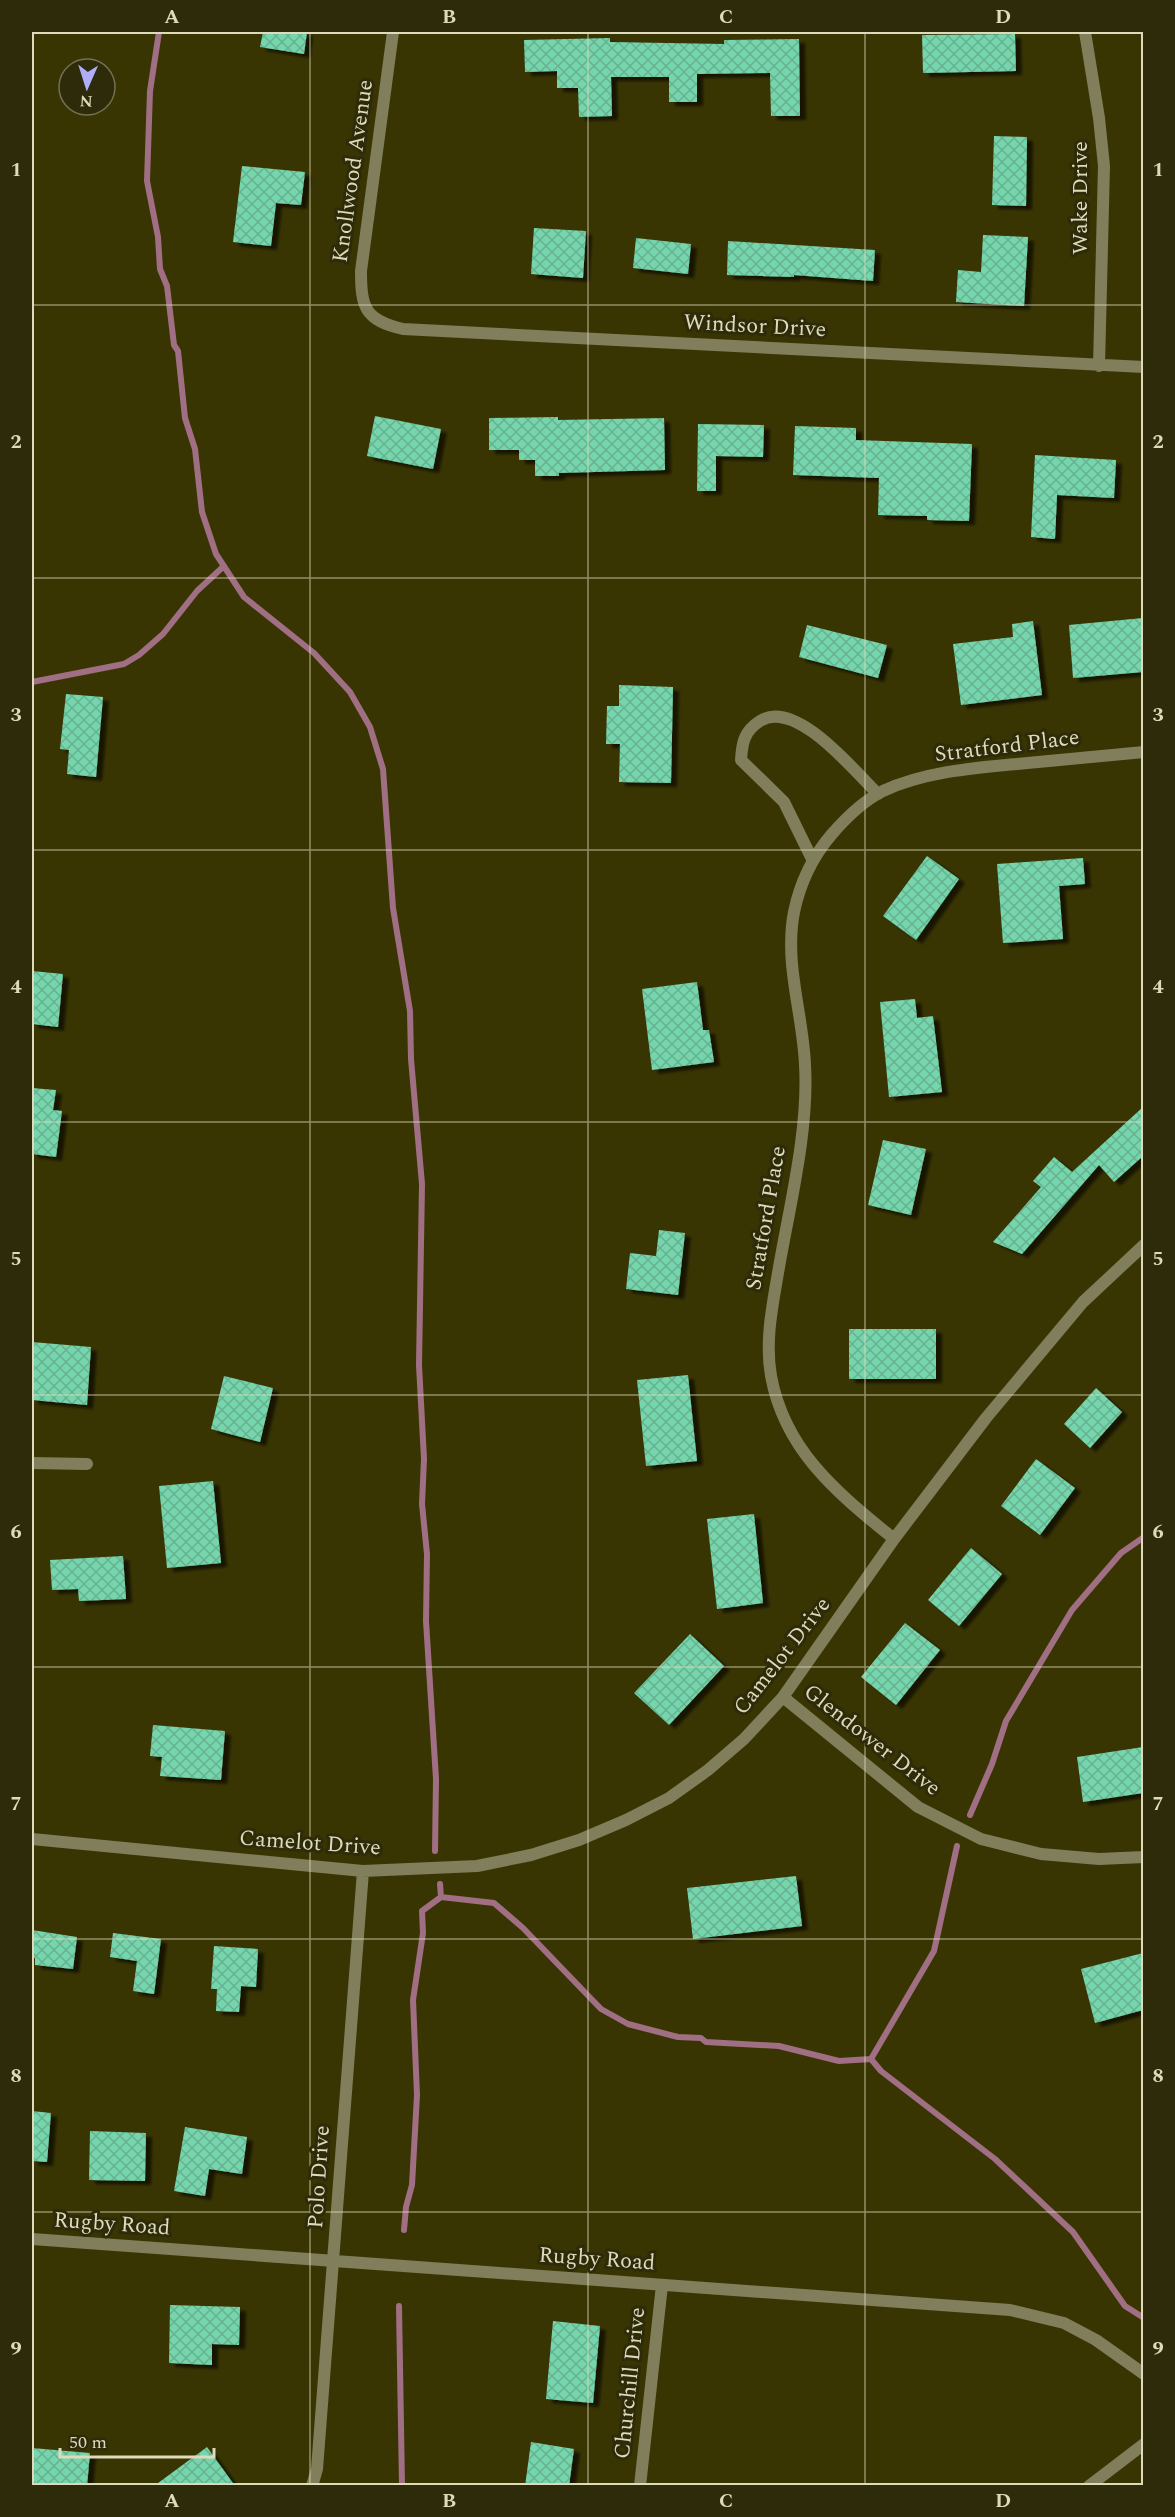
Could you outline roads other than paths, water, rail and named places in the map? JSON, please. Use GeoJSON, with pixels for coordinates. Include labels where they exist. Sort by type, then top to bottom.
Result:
{"type":"FeatureCollection","features":[{"type":"Feature","properties":{"kind":"street","name":"Knollwood Avenue"},"geometry":{"type":"LineString","coordinates":[[368,314],[360,298],[361,271],[393,32]]}},
{"type":"Feature","properties":{"kind":"street","name":"Wake Drive"},"geometry":{"type":"LineString","coordinates":[[1084,32],[1099,118],[1104,166],[1099,366]]}},
{"type":"Feature","properties":{"kind":"street","name":"Windsor Drive"},"geometry":{"type":"LineString","coordinates":[[368,314],[385,324],[403,328],[1143,367]]}},
{"type":"Feature","properties":{"kind":"street"},"geometry":{"type":"LineString","coordinates":[[813,861],[784,802],[741,760],[742,741],[752,726],[765,718],[786,717],[818,735],[878,794]]}},
{"type":"Feature","properties":{"kind":"street","name":"Stratford Place"},"geometry":{"type":"LineString","coordinates":[[894,1539],[837,1493],[813,1466],[782,1412],[771,1377],[768,1334],[801,1136],[805,1099],[805,1064],[791,956],[794,912],[807,870],[832,834],[859,808],[878,794],[917,780],[961,770],[1143,752]]}},
{"type":"Feature","properties":{"kind":"street","name":"Camelot Drive"},"geometry":{"type":"LineString","coordinates":[[32,1839],[363,1871],[477,1866],[531,1855],[579,1840],[669,1798],[708,1770],[744,1739],[783,1697],[894,1539],[986,1418],[1083,1302],[1143,1245]]}},
{"type":"Feature","properties":{"kind":"street"},"geometry":{"type":"LineString","coordinates":[[32,1463],[87,1464]]}},
{"type":"Feature","properties":{"kind":"street","name":"Glendower Drive"},"geometry":{"type":"LineString","coordinates":[[783,1697],[918,1807],[981,1839],[1041,1854],[1099,1859],[1143,1857]]}},
{"type":"Feature","properties":{"kind":"street","name":"Polo Drive"},"geometry":{"type":"LineString","coordinates":[[312,2486],[317,2469],[363,1871]]}},
{"type":"Feature","properties":{"kind":"street","name":"Rugby Road"},"geometry":{"type":"LineString","coordinates":[[32,2239],[1010,2310],[1064,2323],[1096,2340],[1143,2374]]}},
{"type":"Feature","properties":{"kind":"street","name":"Churchill Drive"},"geometry":{"type":"LineString","coordinates":[[640,2486],[662,2284]]}},
{"type":"Feature","properties":{"kind":"street"},"geometry":{"type":"LineString","coordinates":[[1089,2486],[1143,2444]]}},
{"type":"Feature","properties":{"kind":"waterway"},"geometry":{"type":"LineString","coordinates":[[159,32],[150,91],[147,181],[158,237],[160,269],[167,286],[174,345],[178,351],[185,418],[195,449],[202,512],[216,554],[244,597],[314,653],[350,692],[370,727],[383,769],[393,908],[410,1011],[411,1059],[422,1184],[419,1365],[424,1459],[422,1504],[427,1554],[426,1621],[436,1779],[435,1851]]}},
{"type":"Feature","properties":{"kind":"waterway"},"geometry":{"type":"LineString","coordinates":[[32,682],[124,664],[139,655],[163,634],[197,591],[224,566]]}},
{"type":"Feature","properties":{"kind":"waterway"},"geometry":{"type":"LineString","coordinates":[[970,1815],[992,1764],[1006,1721],[1072,1610],[1121,1553],[1144,1537]]}},
{"type":"Feature","properties":{"kind":"waterway"},"geometry":{"type":"LineString","coordinates":[[871,2059],[934,1951],[957,1846]]}},
{"type":"Feature","properties":{"kind":"waterway"},"geometry":{"type":"LineString","coordinates":[[440,1884],[441,1897]]}},
{"type":"Feature","properties":{"kind":"waterway"},"geometry":{"type":"LineString","coordinates":[[404,2230],[406,2207],[412,2185],[417,2095],[413,2000],[423,1933],[422,1911],[441,1897],[494,1903],[523,1928],[601,2009],[628,2024],[678,2037],[701,2038],[706,2042],[779,2046],[839,2061],[871,2059]]}},
{"type":"Feature","properties":{"kind":"waterway"},"geometry":{"type":"LineString","coordinates":[[871,2059],[881,2071],[995,2159],[1073,2232],[1125,2306],[1144,2318]]}},
{"type":"Feature","properties":{"kind":"waterway"},"geometry":{"type":"LineString","coordinates":[[399,2306],[402,2486]]}}]}
